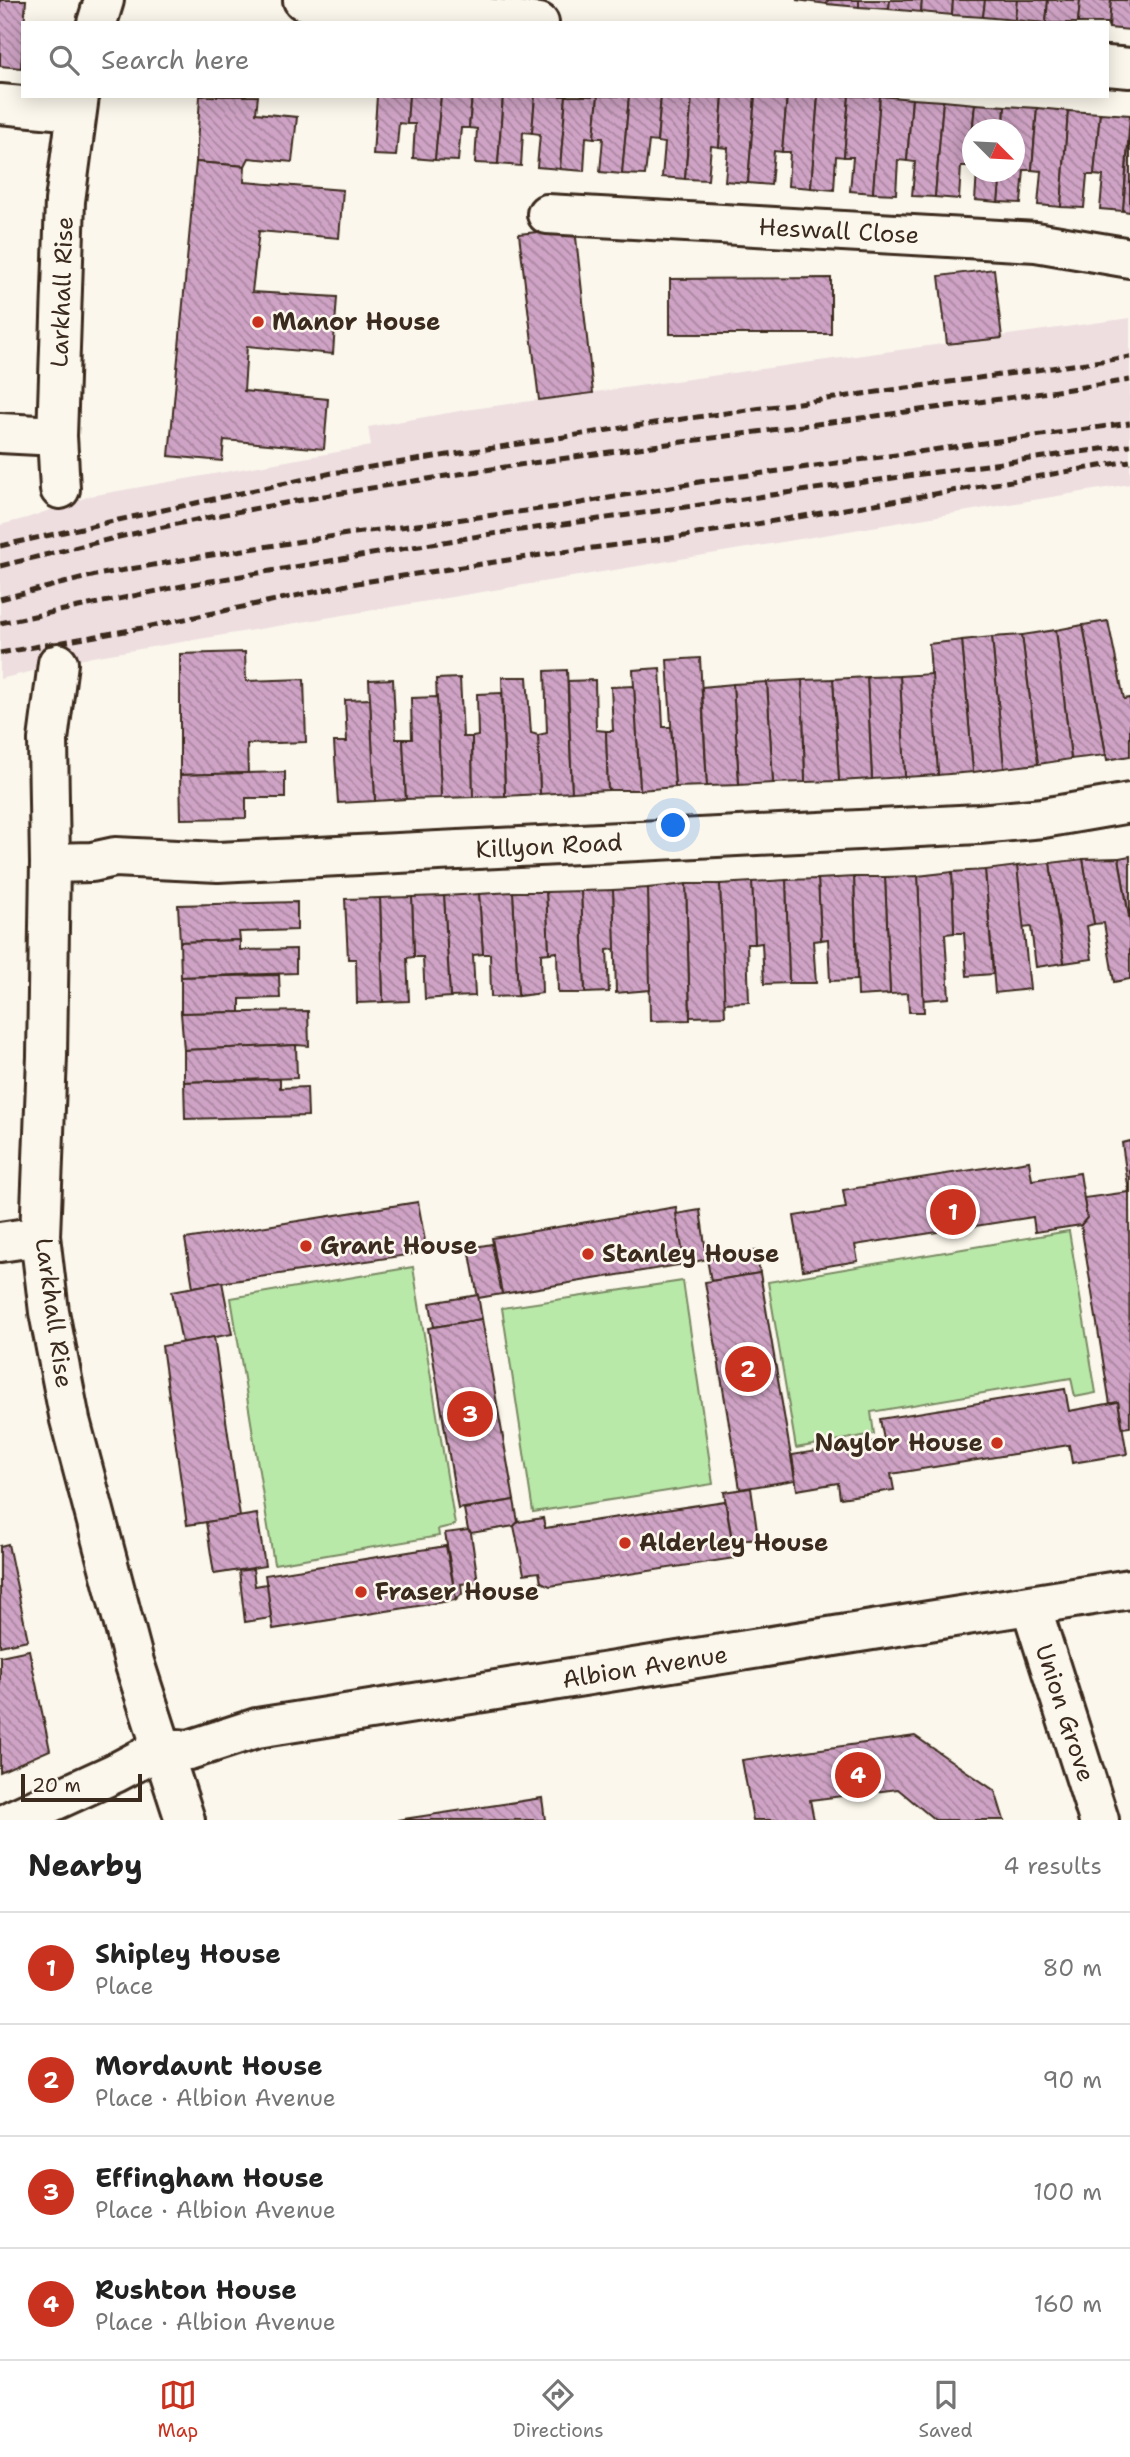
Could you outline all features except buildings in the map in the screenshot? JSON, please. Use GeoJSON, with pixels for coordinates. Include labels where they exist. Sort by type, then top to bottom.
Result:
{"type":"FeatureCollection","features":[{"type":"Feature","properties":{"kind":"street"},"geometry":{"type":"LineString","coordinates":[[98,21],[104,0]]}},
{"type":"Feature","properties":{"kind":"street"},"geometry":{"type":"LineString","coordinates":[[303,0],[518,21]]}},
{"type":"Feature","properties":{"kind":"street"},"geometry":{"type":"LineString","coordinates":[[1109,66],[1130,68]]}},
{"type":"Feature","properties":{"kind":"street"},"geometry":{"type":"LineString","coordinates":[[0,104],[78,104]]}},
{"type":"Feature","properties":{"kind":"street","name":"Larkhall Rise"},"geometry":{"type":"LineString","coordinates":[[60,489],[57,436],[65,201],[78,104]]}},
{"type":"Feature","properties":{"kind":"street","name":"Heswall Close"},"geometry":{"type":"LineString","coordinates":[[547,214],[1036,242],[1130,258]]}},
{"type":"Feature","properties":{"kind":"street"},"geometry":{"type":"LineString","coordinates":[[0,433],[57,436]]}},
{"type":"Feature","properties":{"kind":"street","name":"Larkhall Rise"},"geometry":{"type":"LineString","coordinates":[[58,663],[49,731],[47,1070],[40,1236],[49,1312],[70,1420],[134,1662],[185,1820]]}},
{"type":"Feature","properties":{"kind":"street","name":"Killyon Road"},"geometry":{"type":"LineString","coordinates":[[50,863],[92,862],[115,857],[218,862],[921,828],[1044,818],[1130,803]]}},
{"type":"Feature","properties":{"kind":"street"},"geometry":{"type":"LineString","coordinates":[[0,1242],[40,1236]]}},
{"type":"Feature","properties":{"kind":"street","name":"Albion Avenue"},"geometry":{"type":"LineString","coordinates":[[162,1748],[189,1750],[257,1728],[1130,1589]]}},
{"type":"Feature","properties":{"kind":"street","name":"Union Grove"},"geometry":{"type":"LineString","coordinates":[[1031,1606],[1099,1820]]}},
{"type":"Feature","properties":{"kind":"street"},"geometry":{"type":"LineString","coordinates":[[12,1820],[115,1773],[162,1748]]}},
{"type":"Feature","properties":{"kind":"shaded area"},"geometry":{"type":"Polygon","coordinates":[[[1130,318],[1130,484],[92,657],[0,679],[0,525],[90,496],[371,446],[368,427],[465,410],[1130,318]]]}},
{"type":"Feature","properties":{"kind":"green space"},"geometry":{"type":"Polygon","coordinates":[[[1069,1231],[1096,1393],[1075,1397],[1071,1378],[871,1412],[874,1434],[796,1448],[768,1282],[1069,1231]]]}},
{"type":"Feature","properties":{"kind":"green space"},"geometry":{"type":"Polygon","coordinates":[[[413,1267],[455,1525],[438,1529],[439,1536],[274,1564],[231,1298],[413,1267]]]}},
{"type":"Feature","properties":{"kind":"green space"},"geometry":{"type":"Polygon","coordinates":[[[683,1281],[713,1484],[533,1512],[502,1308],[683,1281]]]}},
{"type":"Feature","properties":{"kind":"railway"},"geometry":{"type":"LineString","coordinates":[[0,546],[332,473],[654,423],[1130,357]]}},
{"type":"Feature","properties":{"kind":"railway"},"geometry":{"type":"LineString","coordinates":[[0,566],[185,522],[357,490],[1130,380]]}},
{"type":"Feature","properties":{"kind":"railway"},"geometry":{"type":"LineString","coordinates":[[0,599],[96,575],[205,556],[354,533],[564,506],[705,481],[1130,423]]}},
{"type":"Feature","properties":{"kind":"railway"},"geometry":{"type":"LineString","coordinates":[[0,623],[187,585],[485,535],[1130,445]]}},
{"type":"Feature","properties":{"kind":"railway"},"geometry":{"type":"LineString","coordinates":[[0,653],[142,628],[357,583],[679,537],[1130,461]]}},
{"type":"Feature","properties":{"kind":"place","name":"Manor House"},"geometry":{"type":"Point","coordinates":[258,322]}},
{"type":"Feature","properties":{"kind":"place","name":"Shipley House"},"geometry":{"type":"Point","coordinates":[953,1212]}},
{"type":"Feature","properties":{"kind":"place","name":"Grant House"},"geometry":{"type":"Point","coordinates":[306,1246]}},
{"type":"Feature","properties":{"kind":"place","name":"Stanley House"},"geometry":{"type":"Point","coordinates":[588,1254]}},
{"type":"Feature","properties":{"kind":"place","name":"Mordaunt House"},"geometry":{"type":"Point","coordinates":[748,1369]}},
{"type":"Feature","properties":{"kind":"place","name":"Effingham House"},"geometry":{"type":"Point","coordinates":[470,1414]}},
{"type":"Feature","properties":{"kind":"place","name":"Naylor House"},"geometry":{"type":"Point","coordinates":[997,1443]}},
{"type":"Feature","properties":{"kind":"place","name":"Alderley House"},"geometry":{"type":"Point","coordinates":[625,1543]}},
{"type":"Feature","properties":{"kind":"place","name":"Fraser House"},"geometry":{"type":"Point","coordinates":[361,1592]}},
{"type":"Feature","properties":{"kind":"place","name":"Rushton House"},"geometry":{"type":"Point","coordinates":[858,1775]}}]}
